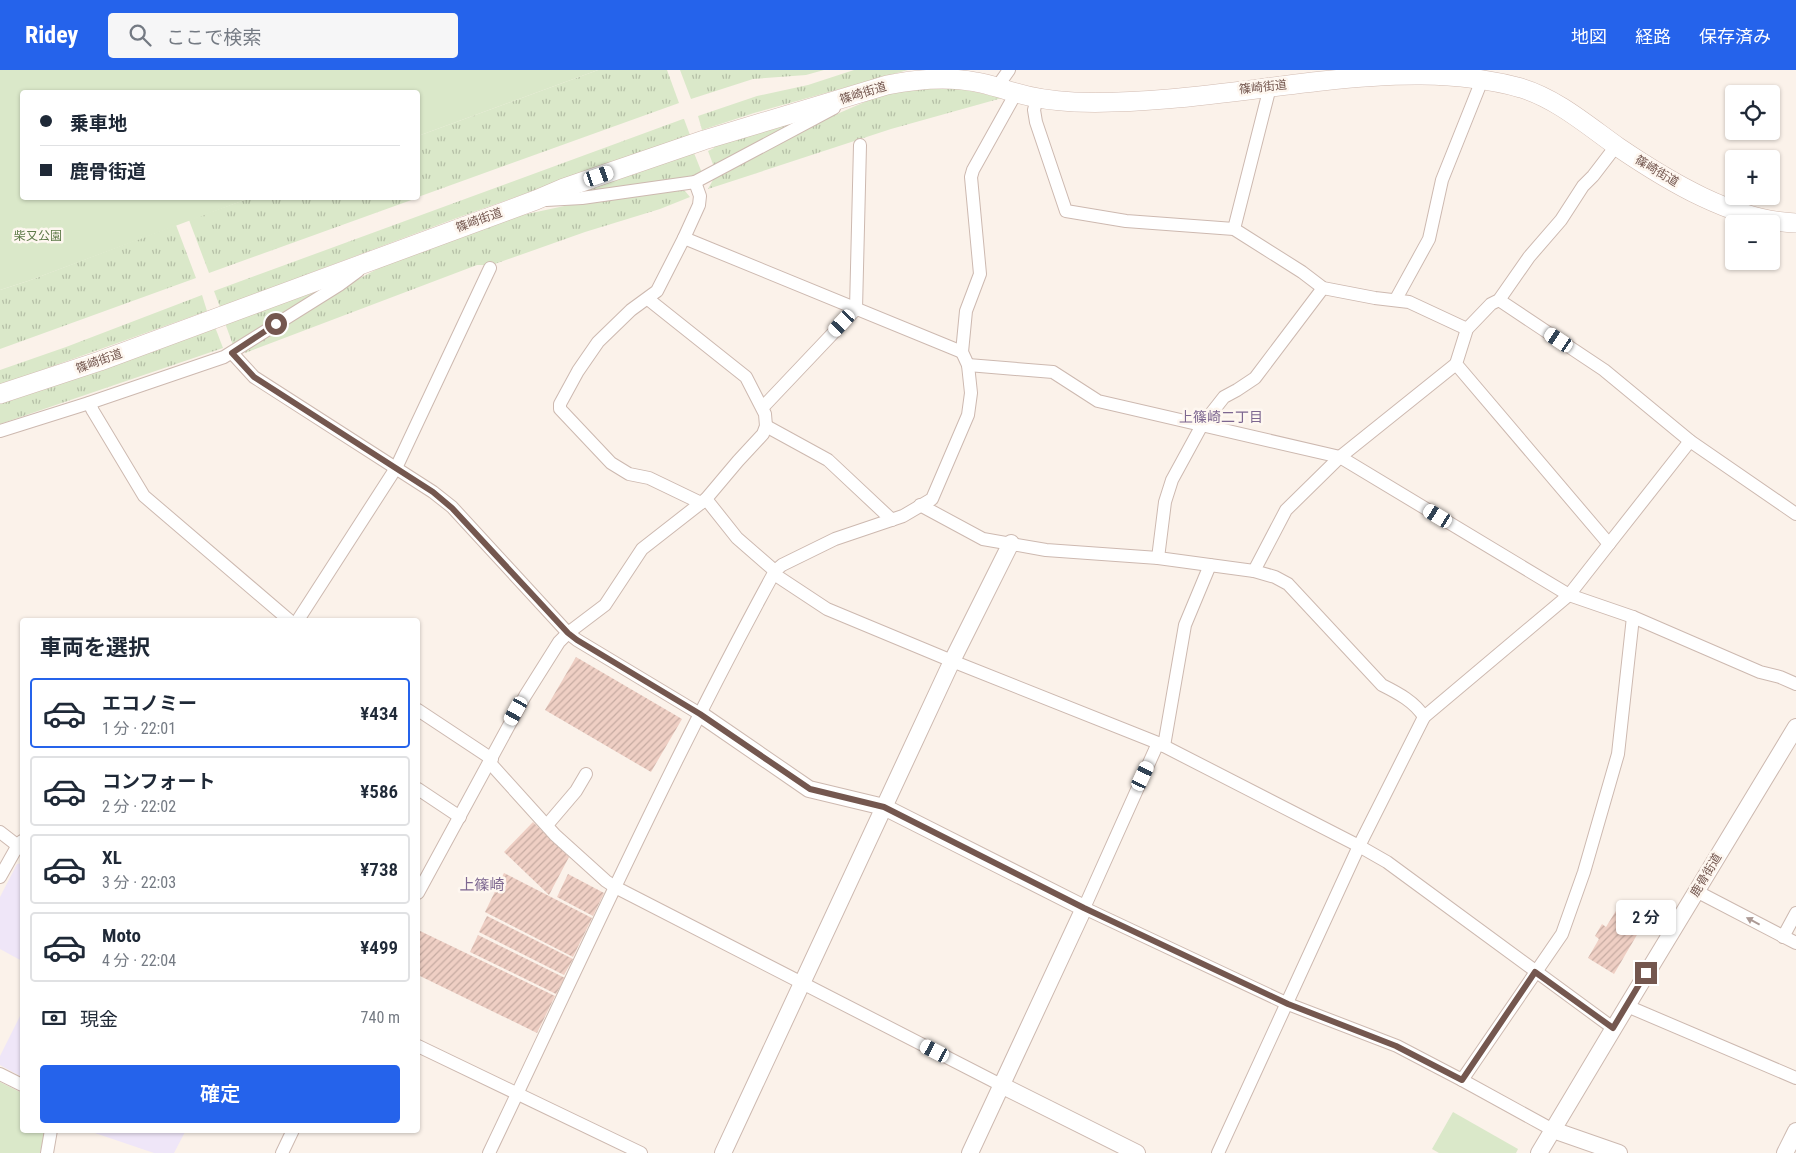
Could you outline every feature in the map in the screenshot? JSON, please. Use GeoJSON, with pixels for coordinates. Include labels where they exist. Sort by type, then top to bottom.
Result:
{"type":"FeatureCollection","features":[{"type":"Feature","properties":{"kind":"main road","name":"篠崎街道"},"geometry":{"type":"LineString","coordinates":[[0,394],[100,361],[564,188],[704,140],[862,92],[909,80],[932,78],[958,79],[1037,98],[1075,102],[1142,101],[1380,74],[1446,75],[1482,80],[1519,87],[1564,108],[1616,146],[1671,181],[1715,202],[1766,219],[1796,223]]}},
{"type":"Feature","properties":{"kind":"street"},"geometry":{"type":"LineString","coordinates":[[997,87],[1009,70]]}},
{"type":"Feature","properties":{"kind":"street"},"geometry":{"type":"LineString","coordinates":[[1396,300],[1429,239],[1442,180],[1482,80]]}},
{"type":"Feature","properties":{"kind":"street"},"geometry":{"type":"LineString","coordinates":[[1234,229],[1270,87]]}},
{"type":"Feature","properties":{"kind":"street"},"geometry":{"type":"LineString","coordinates":[[536,200],[582,198],[695,182],[862,92]]}},
{"type":"Feature","properties":{"kind":"street"},"geometry":{"type":"LineString","coordinates":[[489,1153],[615,887],[700,714],[775,573],[782,565],[835,539],[903,516],[932,499],[968,414],[971,394],[968,365],[962,352],[966,311],[980,274],[971,177],[1016,93]]}},
{"type":"Feature","properties":{"kind":"street"},"geometry":{"type":"LineString","coordinates":[[1037,98],[1034,110],[1036,122],[1066,211],[1126,221],[1234,229],[1302,272],[1323,288],[1375,298],[1409,302],[1467,329]]}},
{"type":"Feature","properties":{"kind":"street"},"geometry":{"type":"LineString","coordinates":[[763,407],[856,309],[860,145]]}},
{"type":"Feature","properties":{"kind":"street"},"geometry":{"type":"LineString","coordinates":[[1254,571],[1286,510],[1340,457],[1456,364],[1467,329],[1491,304],[1499,300],[1529,257],[1561,220],[1583,186],[1616,146]]}},
{"type":"Feature","properties":{"kind":"street"},"geometry":{"type":"LineString","coordinates":[[695,182],[700,196],[699,204],[657,291],[631,310],[598,342],[578,371],[560,404],[560,409],[611,463],[629,474],[649,478],[704,501],[737,538],[775,573],[827,609],[1161,745],[1359,846],[1387,862],[1613,1028]]}},
{"type":"Feature","properties":{"kind":"street"},"geometry":{"type":"LineString","coordinates":[[684,238],[962,352]]}},
{"type":"Feature","properties":{"kind":"street"},"geometry":{"type":"LineString","coordinates":[[0,431],[89,403],[232,353],[244,343],[339,285],[371,260]]}},
{"type":"Feature","properties":{"kind":"street"},"geometry":{"type":"LineString","coordinates":[[299,618],[396,468],[490,268]]}},
{"type":"Feature","properties":{"kind":"street"},"geometry":{"type":"LineString","coordinates":[[1158,558],[1165,502],[1172,480],[1202,425],[1224,396],[1255,378],[1323,288]]}},
{"type":"Feature","properties":{"kind":"street"},"geometry":{"type":"LineString","coordinates":[[420,889],[525,696],[559,642],[604,605],[642,549],[704,501],[763,434],[766,426],[763,407],[746,377],[648,299]]}},
{"type":"Feature","properties":{"kind":"street"},"geometry":{"type":"LineString","coordinates":[[1499,300],[1604,370],[1690,441],[1796,514]]}},
{"type":"Feature","properties":{"kind":"street"},"geometry":{"type":"LineString","coordinates":[[232,353],[254,377],[433,492],[452,508],[568,633],[577,640],[700,714],[810,789],[884,807],[1084,908],[1288,1004],[1396,1046],[1553,1130],[1619,1153]]}},
{"type":"Feature","properties":{"kind":"street"},"geometry":{"type":"LineString","coordinates":[[1456,364],[1609,544]]}},
{"type":"Feature","properties":{"kind":"street"},"geometry":{"type":"LineString","coordinates":[[968,365],[1053,372],[1098,402],[1340,457],[1569,595],[1633,617],[1760,672],[1780,677],[1796,684]]}},
{"type":"Feature","properties":{"kind":"street"},"geometry":{"type":"LineString","coordinates":[[89,403],[144,496],[287,618]]}},
{"type":"Feature","properties":{"kind":"street"},"geometry":{"type":"LineString","coordinates":[[766,426],[828,460],[892,520]]}},
{"type":"Feature","properties":{"kind":"street"},"geometry":{"type":"LineString","coordinates":[[1218,1153],[1359,846],[1424,717],[1569,595],[1690,441]]}},
{"type":"Feature","properties":{"kind":"street"},"geometry":{"type":"LineString","coordinates":[[920,505],[983,539],[1046,550],[1158,558],[1210,564],[1254,571],[1275,577],[1288,584],[1382,685],[1398,693],[1420,710],[1424,717]]}},
{"type":"Feature","properties":{"kind":"street"},"geometry":{"type":"LineString","coordinates":[[723,1153],[952,661],[1010,543]]}},
{"type":"Feature","properties":{"kind":"street"},"geometry":{"type":"LineString","coordinates":[[970,1153],[1161,745],[1185,625],[1210,564]]}},
{"type":"Feature","properties":{"kind":"street"},"geometry":{"type":"LineString","coordinates":[[1462,1080],[1562,934],[1584,872],[1618,754],[1633,617]]}},
{"type":"Feature","properties":{"kind":"street"},"geometry":{"type":"LineString","coordinates":[[420,711],[491,761],[555,835],[615,887],[1137,1153]]}},
{"type":"Feature","properties":{"kind":"street","name":"鹿骨街道"},"geometry":{"type":"LineString","coordinates":[[1539,1153],[1796,727]]}},
{"type":"Feature","properties":{"kind":"street"},"geometry":{"type":"LineString","coordinates":[[546,825],[576,791],[586,774]]}},
{"type":"Feature","properties":{"kind":"street"},"geometry":{"type":"LineString","coordinates":[[420,790],[460,817]]}},
{"type":"Feature","properties":{"kind":"street"},"geometry":{"type":"LineString","coordinates":[[0,832],[20,844]]}},
{"type":"Feature","properties":{"kind":"street"},"geometry":{"type":"LineString","coordinates":[[0,876],[20,846]]}},
{"type":"Feature","properties":{"kind":"street"},"geometry":{"type":"LineString","coordinates":[[1696,891],[1796,943]]}},
{"type":"Feature","properties":{"kind":"street"},"geometry":{"type":"LineString","coordinates":[[1783,937],[1796,913]]}},
{"type":"Feature","properties":{"kind":"street"},"geometry":{"type":"LineString","coordinates":[[1626,1006],[1796,1078]]}},
{"type":"Feature","properties":{"kind":"street"},"geometry":{"type":"LineString","coordinates":[[420,1047],[642,1153]]}},
{"type":"Feature","properties":{"kind":"street"},"geometry":{"type":"LineString","coordinates":[[0,1074],[20,1084]]}},
{"type":"Feature","properties":{"kind":"street"},"geometry":{"type":"LineString","coordinates":[[1785,1153],[1796,1131]]}},
{"type":"Feature","properties":{"kind":"street"},"geometry":{"type":"LineString","coordinates":[[47,1153],[50,1133]]}},
{"type":"Feature","properties":{"kind":"street"},"geometry":{"type":"LineString","coordinates":[[282,1153],[292,1133]]}},
{"type":"Feature","properties":{"kind":"shaded area"},"geometry":{"type":"Polygon","coordinates":[[[20,863],[20,960],[0,949],[0,897],[17,864],[20,863]]]}},
{"type":"Feature","properties":{"kind":"shaded area"},"geometry":{"type":"Polygon","coordinates":[[[20,1016],[20,1076],[0,1065],[0,1056],[20,1016]]]}},
{"type":"Feature","properties":{"kind":"shaded area"},"geometry":{"type":"Polygon","coordinates":[[[95,1133],[184,1133],[174,1153],[154,1153],[95,1133]]]}},
{"type":"Feature","properties":{"kind":"green space","name":"柴又公園"},"geometry":{"type":"Polygon","coordinates":[[[0,70],[598,70],[420,135],[420,90],[20,90],[20,200],[245,200],[0,290],[0,70]]]}},
{"type":"Feature","properties":{"kind":"green space"},"geometry":{"type":"Polygon","coordinates":[[[598,70],[667,70],[679,103],[420,196],[420,135],[598,70]]]}},
{"type":"Feature","properties":{"kind":"green space"},"geometry":{"type":"Polygon","coordinates":[[[680,70],[824,70],[806,75],[753,79],[691,99],[680,70]]]}},
{"type":"Feature","properties":{"kind":"green space"},"geometry":{"type":"Polygon","coordinates":[[[854,70],[908,70],[754,113],[702,130],[698,116],[757,96],[808,85],[854,70]]]}},
{"type":"Feature","properties":{"kind":"green space"},"geometry":{"type":"Polygon","coordinates":[[[953,87],[1002,98],[891,129],[708,189],[714,178],[807,127],[867,101],[893,92],[953,87]]]}},
{"type":"Feature","properties":{"kind":"green space"},"geometry":{"type":"Polygon","coordinates":[[[684,119],[690,135],[454,219],[220,307],[214,291],[684,119]]]}},
{"type":"Feature","properties":{"kind":"green space"},"geometry":{"type":"Polygon","coordinates":[[[804,119],[714,167],[708,151],[714,148],[714,146],[804,119]]]}},
{"type":"Feature","properties":{"kind":"green space"},"geometry":{"type":"Polygon","coordinates":[[[694,153],[702,173],[689,177],[580,192],[694,153]]]}},
{"type":"Feature","properties":{"kind":"green space"},"geometry":{"type":"Polygon","coordinates":[[[678,189],[685,191],[690,197],[660,209],[585,232],[492,265],[477,265],[245,353],[245,349],[338,290],[394,260],[513,217],[583,202],[678,189]]]}},
{"type":"Feature","properties":{"kind":"green space"},"geometry":{"type":"Polygon","coordinates":[[[244,200],[411,200],[209,273],[189,220],[244,200]]]}},
{"type":"Feature","properties":{"kind":"green space"},"geometry":{"type":"Polygon","coordinates":[[[176,225],[196,278],[0,349],[0,290],[176,225]]]}},
{"type":"Feature","properties":{"kind":"green space"},"geometry":{"type":"Polygon","coordinates":[[[334,282],[233,345],[225,323],[334,282]]]}},
{"type":"Feature","properties":{"kind":"green space"},"geometry":{"type":"Polygon","coordinates":[[[202,295],[207,311],[0,385],[0,370],[202,295]]]}},
{"type":"Feature","properties":{"kind":"green space"},"geometry":{"type":"Polygon","coordinates":[[[215,327],[223,348],[0,424],[0,403],[215,327]]]}},
{"type":"Feature","properties":{"kind":"green space"},"geometry":{"type":"Polygon","coordinates":[[[0,1082],[20,1092],[20,1133],[44,1133],[40,1153],[0,1153],[0,1082]]]}},
{"type":"Feature","properties":{"kind":"green space"},"geometry":{"type":"Polygon","coordinates":[[[1453,1112],[1518,1149],[1516,1153],[1439,1153],[1432,1149],[1453,1112]]]}},
{"type":"Feature","properties":{"kind":"building"},"geometry":{"type":"Polygon","coordinates":[[[576,657],[682,719],[651,772],[545,710],[576,657]]]}},
{"type":"Feature","properties":{"kind":"building"},"geometry":{"type":"Polygon","coordinates":[[[533,822],[569,857],[549,895],[504,852],[533,822]]]}},
{"type":"Feature","properties":{"kind":"building"},"geometry":{"type":"Polygon","coordinates":[[[504,873],[592,918],[573,957],[485,912],[504,873]]]}},
{"type":"Feature","properties":{"kind":"building"},"geometry":{"type":"Polygon","coordinates":[[[568,874],[604,893],[593,916],[557,897],[568,874]]]}},
{"type":"Feature","properties":{"kind":"building"},"geometry":{"type":"Polygon","coordinates":[[[1622,901],[1648,916],[1614,974],[1588,958],[1599,939],[1595,936],[1602,924],[1606,927],[1622,901]]]}},
{"type":"Feature","properties":{"kind":"building"},"geometry":{"type":"Polygon","coordinates":[[[487,916],[573,959],[564,975],[479,932],[487,916]]]}},
{"type":"Feature","properties":{"kind":"building"},"geometry":{"type":"Polygon","coordinates":[[[420,931],[555,996],[537,1033],[420,976],[420,931]]]}},
{"type":"Feature","properties":{"kind":"building"},"geometry":{"type":"Polygon","coordinates":[[[478,935],[565,978],[556,994],[470,952],[478,935]]]}},
{"type":"Feature","properties":{"kind":"district","name":"上篠崎二丁目"},"geometry":{"type":"Point","coordinates":[1221,417]}},
{"type":"Feature","properties":{"kind":"district","name":"上篠崎"},"geometry":{"type":"Point","coordinates":[482,885]}},
{"type":"Feature","properties":{"kind":"route"},"geometry":{"type":"LineString","coordinates":[[276,324],[244,343],[232,353],[254,377],[433,492],[452,508],[568,633],[577,640],[700,714],[810,789],[884,807],[1084,908],[1288,1004],[1396,1046],[1462,1080],[1535,972],[1613,1028],[1646,973]]}}]}
